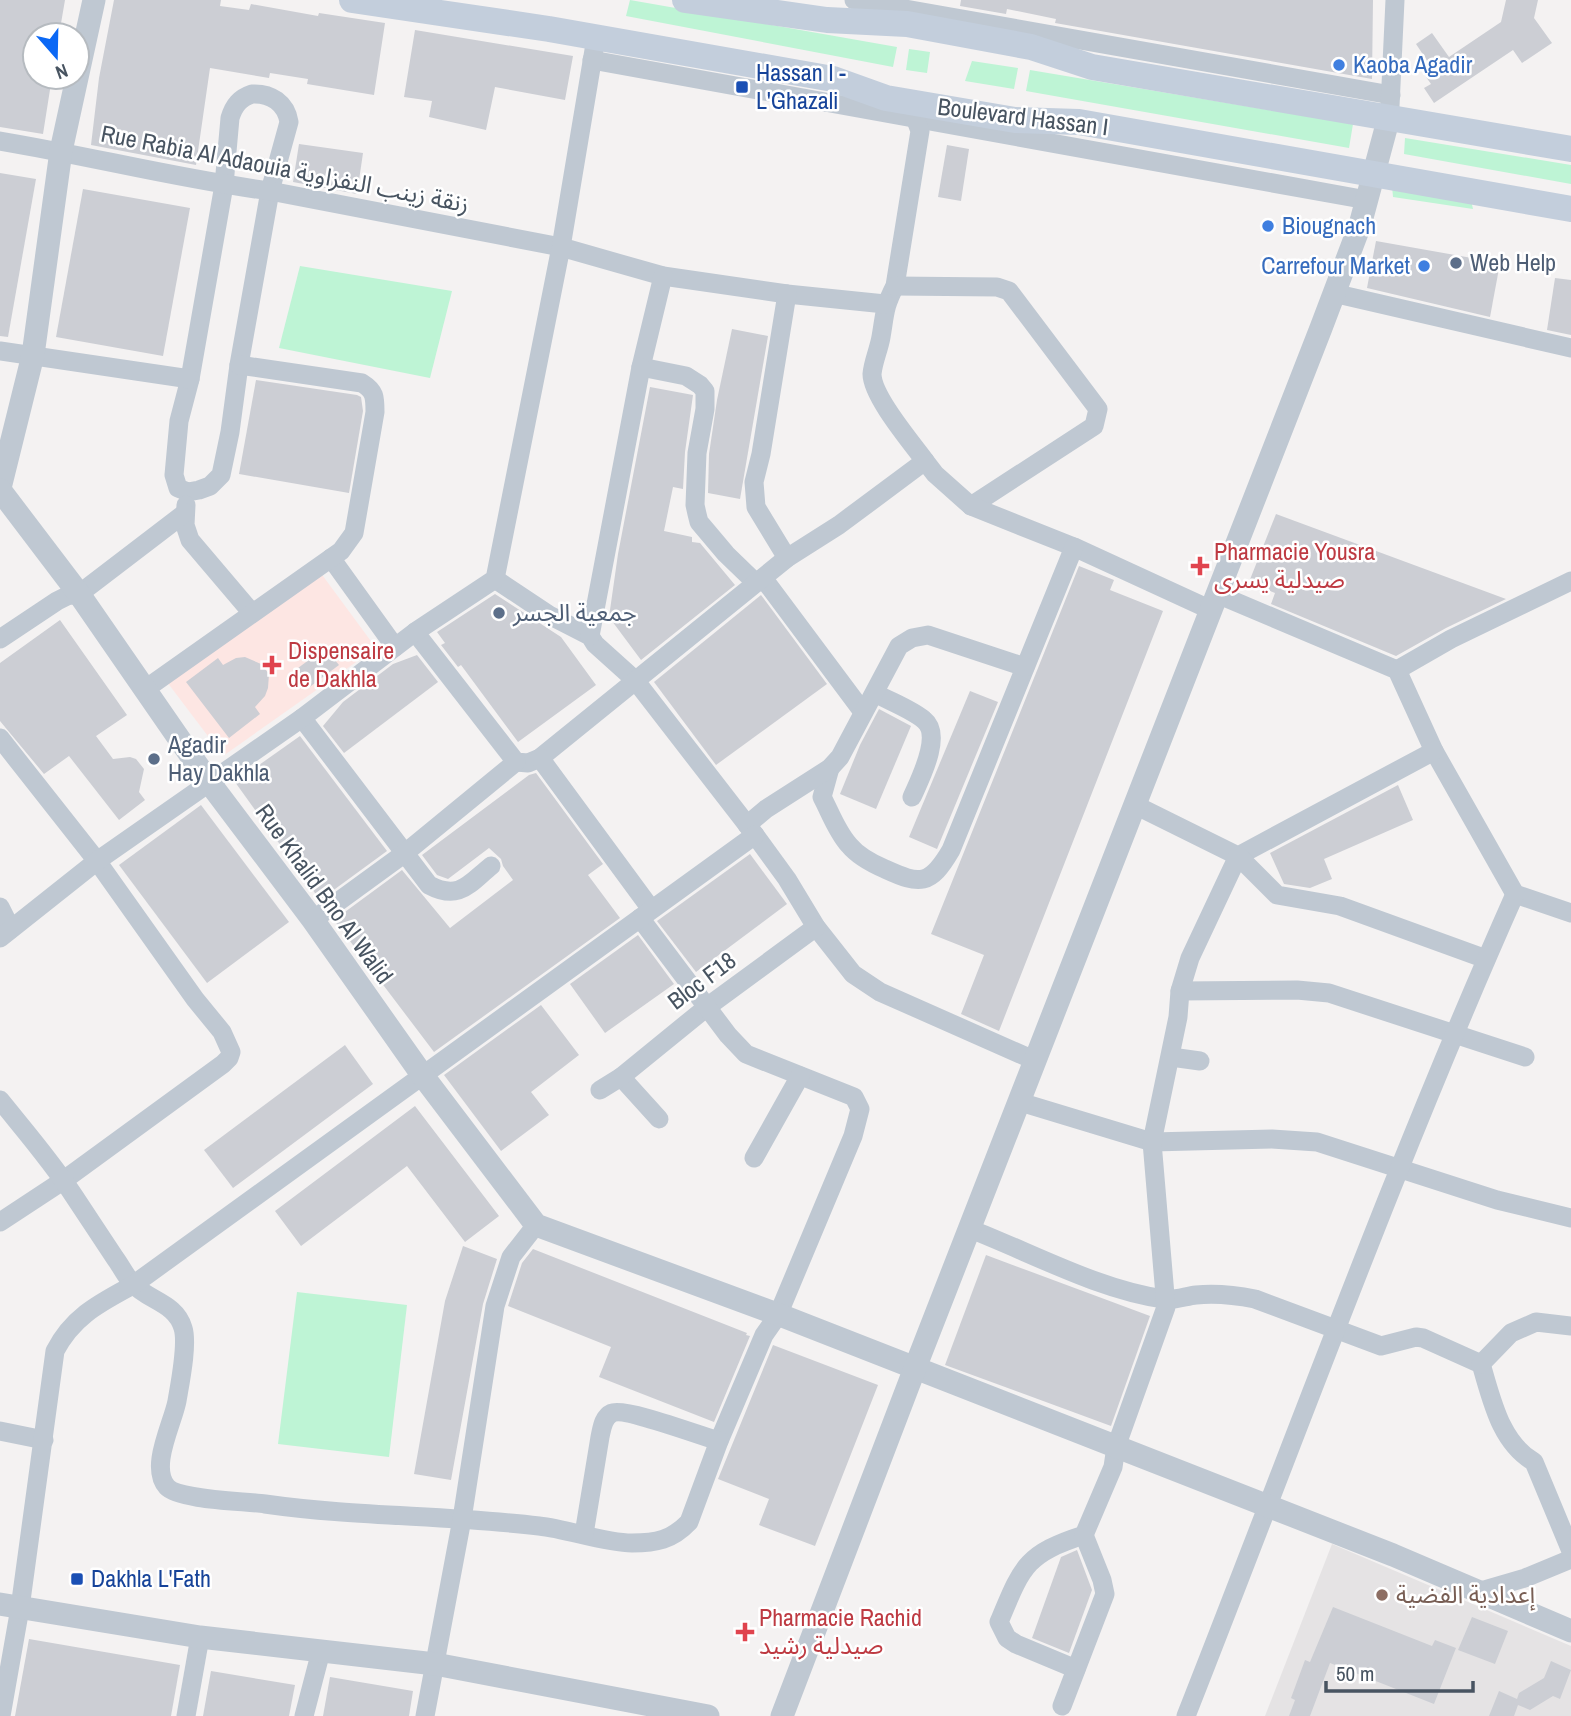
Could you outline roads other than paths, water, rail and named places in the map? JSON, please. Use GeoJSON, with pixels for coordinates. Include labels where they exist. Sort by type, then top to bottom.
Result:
{"type":"FeatureCollection","features":[{"type":"Feature","properties":{"kind":"main road","name":"Boulevard Hassan I"},"geometry":{"type":"LineString","coordinates":[[352,0],[594,49],[833,79],[913,110],[1006,127],[1079,122],[1571,209]]}},
{"type":"Feature","properties":{"kind":"main road"},"geometry":{"type":"LineString","coordinates":[[685,0],[827,20],[907,24],[1031,47],[1092,67],[1390,106],[1571,149]]}},
{"type":"Feature","properties":{"kind":"street"},"geometry":{"type":"LineString","coordinates":[[0,489],[33,355],[61,151],[94,0]]}},
{"type":"Feature","properties":{"kind":"street"},"geometry":{"type":"LineString","coordinates":[[854,0],[932,7],[1390,106]]}},
{"type":"Feature","properties":{"kind":"street"},"geometry":{"type":"LineString","coordinates":[[782,1716],[1360,225],[1390,106],[1395,0]]}},
{"type":"Feature","properties":{"kind":"street"},"geometry":{"type":"LineString","coordinates":[[0,907],[6,933],[97,861],[302,718],[415,632],[495,579],[561,247],[594,49]]}},
{"type":"Feature","properties":{"kind":"street"},"geometry":{"type":"LineString","coordinates":[[262,94],[284,107],[289,122],[270,191],[221,475],[211,486],[188,492],[178,488],[173,475],[179,421],[190,380],[224,185],[227,132],[233,109],[246,96],[262,94]]}},
{"type":"Feature","properties":{"kind":"street"},"geometry":{"type":"LineString","coordinates":[[913,110],[920,131],[895,286],[885,304],[881,339],[872,374],[874,387],[881,401],[935,474],[971,506],[1214,602],[1397,670],[1434,751],[1515,894],[1571,913]]}},
{"type":"Feature","properties":{"kind":"street"},"geometry":{"type":"LineString","coordinates":[[1006,127],[1367,200]]}},
{"type":"Feature","properties":{"kind":"street","name":"Rue Rabia Al Adaouia زنقة زينب النفزاوية"},"geometry":{"type":"LineString","coordinates":[[0,141],[561,247],[663,276],[787,294],[885,304]]}},
{"type":"Feature","properties":{"kind":"street"},"geometry":{"type":"LineString","coordinates":[[590,636],[641,367],[663,276]]}},
{"type":"Feature","properties":{"kind":"street"},"geometry":{"type":"LineString","coordinates":[[895,286],[997,287],[1009,291],[1098,409],[1094,426],[971,506]]}},
{"type":"Feature","properties":{"kind":"street"},"geometry":{"type":"LineString","coordinates":[[1333,293],[1571,348]]}},
{"type":"Feature","properties":{"kind":"street"},"geometry":{"type":"LineString","coordinates":[[787,294],[754,482],[756,508],[787,558]]}},
{"type":"Feature","properties":{"kind":"street"},"geometry":{"type":"LineString","coordinates":[[0,351],[190,380]]}},
{"type":"Feature","properties":{"kind":"street"},"geometry":{"type":"LineString","coordinates":[[144,690],[341,551],[354,533],[376,412],[372,389],[362,383],[239,365]]}},
{"type":"Feature","properties":{"kind":"street"},"geometry":{"type":"LineString","coordinates":[[641,367],[686,376],[700,384],[705,391],[705,409],[697,453],[695,505],[699,522],[726,554],[760,580],[863,712]]}},
{"type":"Feature","properties":{"kind":"street"},"geometry":{"type":"LineString","coordinates":[[313,920],[405,853],[516,762],[528,763],[540,758],[787,558],[839,525],[925,461]]}},
{"type":"Feature","properties":{"kind":"street","name":"Rue Khalid Bno Al Walid"},"geometry":{"type":"LineString","coordinates":[[0,489],[79,594],[209,782],[536,1225]]}},
{"type":"Feature","properties":{"kind":"street"},"geometry":{"type":"LineString","coordinates":[[188,492],[185,525],[190,540],[253,613]]}},
{"type":"Feature","properties":{"kind":"street"},"geometry":{"type":"LineString","coordinates":[[0,639],[57,601],[79,594],[185,513]]}},
{"type":"Feature","properties":{"kind":"street"},"geometry":{"type":"LineString","coordinates":[[830,768],[822,797],[847,844],[862,857],[905,879],[918,881],[942,866],[951,850],[1074,547]]}},
{"type":"Feature","properties":{"kind":"street"},"geometry":{"type":"LineString","coordinates":[[331,558],[395,647]]}},
{"type":"Feature","properties":{"kind":"street"},"geometry":{"type":"LineString","coordinates":[[495,579],[549,615],[590,636],[595,644],[635,680],[787,879],[816,927],[842,962],[865,984],[1036,1061]]}},
{"type":"Feature","properties":{"kind":"street"},"geometry":{"type":"LineString","coordinates":[[1397,670],[1451,639],[1571,581]]}},
{"type":"Feature","properties":{"kind":"street"},"geometry":{"type":"LineString","coordinates":[[415,632],[516,762]]}},
{"type":"Feature","properties":{"kind":"street"},"geometry":{"type":"LineString","coordinates":[[1,1716],[10,1606],[44,1440],[55,1351],[74,1322],[133,1284],[646,914],[751,830],[766,809],[830,768],[840,757],[898,646],[912,638],[928,635],[1025,667]]}},
{"type":"Feature","properties":{"kind":"street"},"geometry":{"type":"LineString","coordinates":[[875,693],[923,719],[930,727],[928,760],[912,797]]}},
{"type":"Feature","properties":{"kind":"street"},"geometry":{"type":"LineString","coordinates":[[302,718],[429,885],[452,893],[464,888],[491,866]]}},
{"type":"Feature","properties":{"kind":"street"},"geometry":{"type":"LineString","coordinates":[[0,738],[97,861],[195,999],[222,1032],[231,1052],[223,1064],[64,1180],[0,1222]]}},
{"type":"Feature","properties":{"kind":"street"},"geometry":{"type":"LineString","coordinates":[[1062,1706],[1105,1594],[1084,1535],[1113,1467],[1116,1447],[1167,1300],[1152,1142],[1171,1057],[1181,991],[1190,958],[1238,856],[1434,751]]}},
{"type":"Feature","properties":{"kind":"street"},"geometry":{"type":"LineString","coordinates":[[0,1100],[64,1180],[133,1284],[174,1311],[183,1325],[186,1338],[177,1402],[161,1462],[162,1477],[173,1492],[193,1497],[315,1511],[426,1516],[540,1526],[628,1543],[659,1542],[674,1536],[689,1522],[719,1441],[764,1335],[778,1315],[853,1136],[860,1109],[853,1097],[746,1054],[707,1007],[540,758]]}},
{"type":"Feature","properties":{"kind":"street"},"geometry":{"type":"LineString","coordinates":[[1135,805],[1238,856],[1277,895],[1340,906],[1486,959]]}},
{"type":"Feature","properties":{"kind":"street"},"geometry":{"type":"LineString","coordinates":[[1186,1716],[1399,1170],[1515,894]]}},
{"type":"Feature","properties":{"kind":"street","name":"Bloc F18"},"geometry":{"type":"LineString","coordinates":[[600,1090],[621,1077],[707,1007],[816,927]]}},
{"type":"Feature","properties":{"kind":"street"},"geometry":{"type":"LineString","coordinates":[[1181,991],[1316,991],[1525,1057]]}},
{"type":"Feature","properties":{"kind":"street"},"geometry":{"type":"LineString","coordinates":[[1171,1057],[1200,1061]]}},
{"type":"Feature","properties":{"kind":"street"},"geometry":{"type":"LineString","coordinates":[[754,1158],[800,1076]]}},
{"type":"Feature","properties":{"kind":"street"},"geometry":{"type":"LineString","coordinates":[[621,1077],[660,1119]]}},
{"type":"Feature","properties":{"kind":"street"},"geometry":{"type":"LineString","coordinates":[[1020,1102],[1152,1142],[1307,1140],[1497,1200],[1571,1218]]}},
{"type":"Feature","properties":{"kind":"street"},"geometry":{"type":"LineString","coordinates":[[425,1716],[462,1519],[495,1306],[511,1257],[536,1225],[778,1315],[1268,1506],[1571,1630]]}},
{"type":"Feature","properties":{"kind":"street"},"geometry":{"type":"LineString","coordinates":[[971,1229],[1091,1279],[1167,1300],[1195,1295],[1234,1295],[1255,1299],[1384,1346],[1420,1337],[1481,1364],[1509,1440],[1520,1454],[1534,1462],[1571,1551]]}},
{"type":"Feature","properties":{"kind":"street"},"geometry":{"type":"LineString","coordinates":[[1481,1364],[1511,1333],[1536,1322],[1571,1326]]}},
{"type":"Feature","properties":{"kind":"street"},"geometry":{"type":"LineString","coordinates":[[584,1534],[600,1437],[603,1423],[609,1414],[615,1411],[631,1413],[719,1441]]}},
{"type":"Feature","properties":{"kind":"street"},"geometry":{"type":"LineString","coordinates":[[0,1431],[44,1440]]}},
{"type":"Feature","properties":{"kind":"street"},"geometry":{"type":"LineString","coordinates":[[1076,1669],[1007,1639],[999,1622],[1014,1587],[1031,1559],[1045,1550],[1084,1535]]}},
{"type":"Feature","properties":{"kind":"street"},"geometry":{"type":"LineString","coordinates":[[1477,1592],[1525,1578],[1571,1559]]}},
{"type":"Feature","properties":{"kind":"street"},"geometry":{"type":"LineString","coordinates":[[10,1606],[200,1637],[435,1664],[661,1712],[708,1716]]}},
{"type":"Feature","properties":{"kind":"street"},"geometry":{"type":"LineString","coordinates":[[186,1716],[200,1637]]}},
{"type":"Feature","properties":{"kind":"street"},"geometry":{"type":"LineString","coordinates":[[304,1716],[321,1651]]}},
{"type":"Feature","properties":{"kind":"place","name":"Kaoba Agadir"},"geometry":{"type":"Point","coordinates":[1339,65]}},
{"type":"Feature","properties":{"kind":"place","name":"Hassan I - L'Ghazali"},"geometry":{"type":"Point","coordinates":[742,87]}},
{"type":"Feature","properties":{"kind":"place","name":"Biougnach"},"geometry":{"type":"Point","coordinates":[1268,226]}},
{"type":"Feature","properties":{"kind":"place","name":"Web Help"},"geometry":{"type":"Point","coordinates":[1456,263]}},
{"type":"Feature","properties":{"kind":"place","name":"Carrefour Market"},"geometry":{"type":"Point","coordinates":[1424,266]}},
{"type":"Feature","properties":{"kind":"place","name":"Pharmacie Yousra صيدلية يسرى"},"geometry":{"type":"Point","coordinates":[1200,566]}},
{"type":"Feature","properties":{"kind":"place","name":"جمعية الجسر"},"geometry":{"type":"Point","coordinates":[499,613]}},
{"type":"Feature","properties":{"kind":"place","name":"Dispensaire de Dakhla"},"geometry":{"type":"Point","coordinates":[272,665]}},
{"type":"Feature","properties":{"kind":"place","name":"Agadir Hay Dakhla"},"geometry":{"type":"Point","coordinates":[154,759]}},
{"type":"Feature","properties":{"kind":"place","name":"Dakhla L'Fath"},"geometry":{"type":"Point","coordinates":[77,1579]}},
{"type":"Feature","properties":{"kind":"place","name":"إعدادية الفضية"},"geometry":{"type":"Point","coordinates":[1382,1595]}},
{"type":"Feature","properties":{"kind":"place","name":"Pharmacie Rachid صيدلية رشيد"},"geometry":{"type":"Point","coordinates":[745,1632]}}]}
